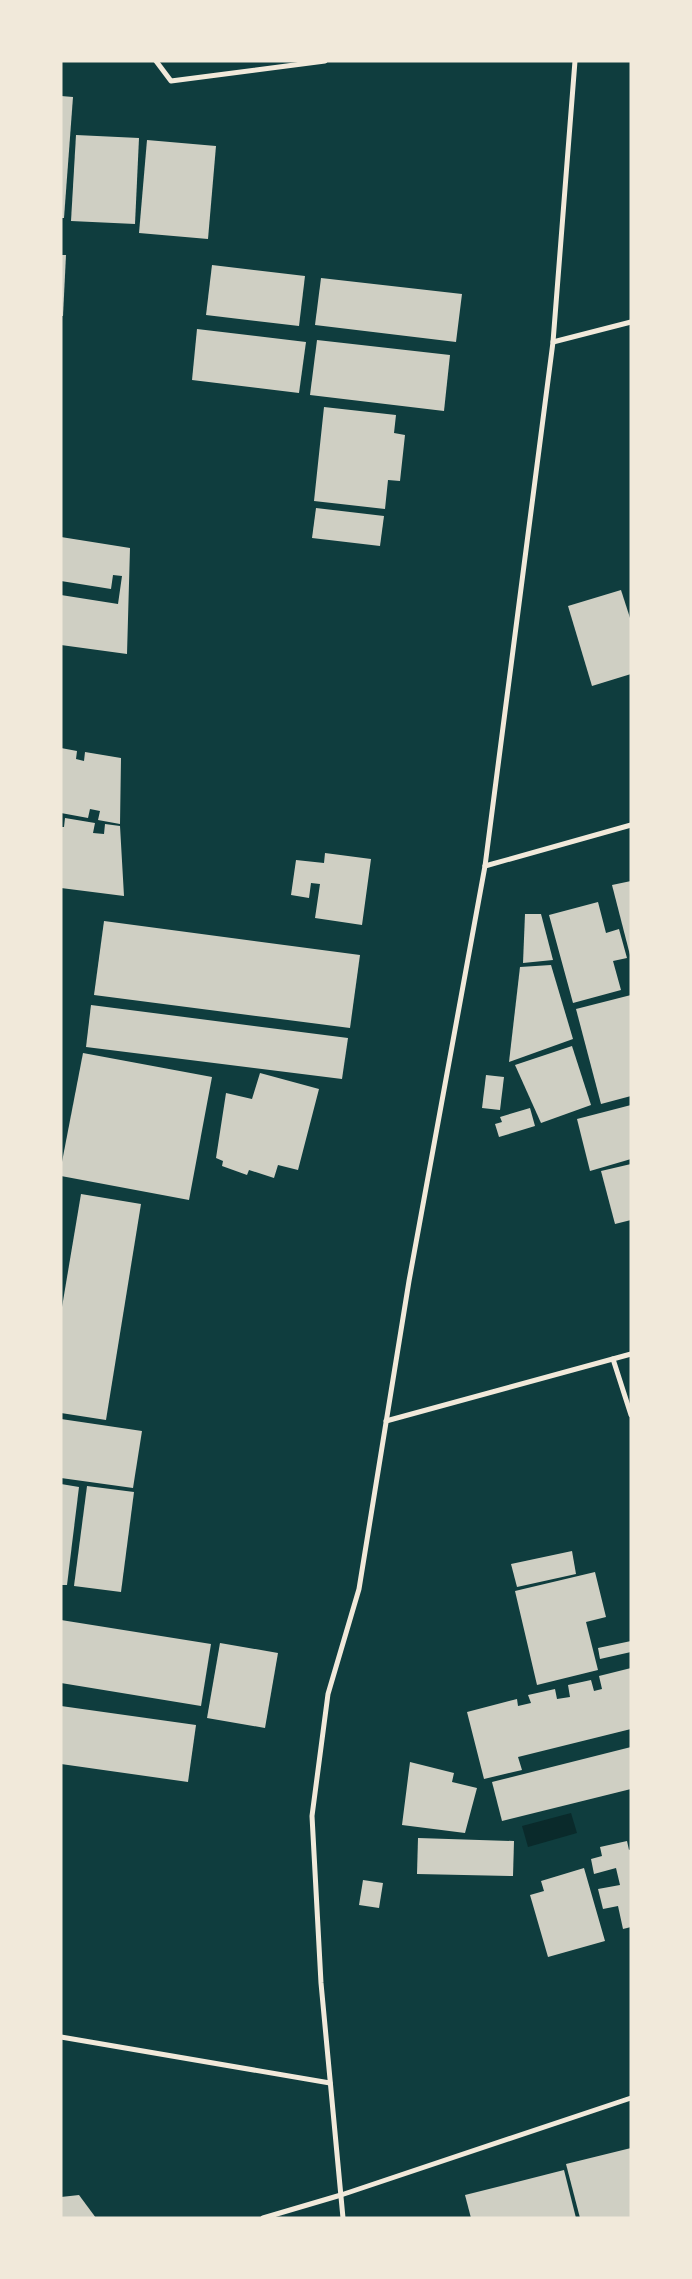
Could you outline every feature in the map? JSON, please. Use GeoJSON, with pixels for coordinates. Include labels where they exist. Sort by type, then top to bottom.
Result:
{"type":"FeatureCollection","features":[{"type":"Feature","properties":{"kind":"street"},"geometry":{"type":"LineString","coordinates":[[156,61],[171,81],[325,61]]}},
{"type":"Feature","properties":{"kind":"street"},"geometry":{"type":"LineString","coordinates":[[343,2218],[321,1983],[312,1816],[328,1694],[360,1589],[386,1422],[485,866],[553,342],[575,61]]}},
{"type":"Feature","properties":{"kind":"street"},"geometry":{"type":"LineString","coordinates":[[553,342],[631,322]]}},
{"type":"Feature","properties":{"kind":"street"},"geometry":{"type":"LineString","coordinates":[[485,866],[631,825]]}},
{"type":"Feature","properties":{"kind":"street"},"geometry":{"type":"LineString","coordinates":[[386,1422],[631,1354]]}},
{"type":"Feature","properties":{"kind":"street"},"geometry":{"type":"LineString","coordinates":[[613,1358],[631,1415]]}},
{"type":"Feature","properties":{"kind":"street"},"geometry":{"type":"LineString","coordinates":[[61,2037],[330,2083]]}},
{"type":"Feature","properties":{"kind":"street"},"geometry":{"type":"LineString","coordinates":[[263,2218],[341,2195],[631,2098]]}},
{"type":"Feature","properties":{"kind":"water"},"geometry":{"type":"Polygon","coordinates":[[[571,1813],[577,1833],[528,1847],[522,1826],[571,1813]]]}},
{"type":"Feature","properties":{"kind":"building"},"geometry":{"type":"Polygon","coordinates":[[[61,96],[73,97],[64,218],[61,218],[61,96]]]}},
{"type":"Feature","properties":{"kind":"building"},"geometry":{"type":"Polygon","coordinates":[[[76,135],[139,138],[135,224],[71,221],[76,135]]]}},
{"type":"Feature","properties":{"kind":"building"},"geometry":{"type":"Polygon","coordinates":[[[147,140],[216,146],[208,239],[139,233],[147,140]]]}},
{"type":"Feature","properties":{"kind":"building"},"geometry":{"type":"Polygon","coordinates":[[[61,255],[66,255],[63,316],[61,316],[61,255]]]}},
{"type":"Feature","properties":{"kind":"building"},"geometry":{"type":"Polygon","coordinates":[[[212,265],[305,276],[299,326],[206,315],[212,265]]]}},
{"type":"Feature","properties":{"kind":"building"},"geometry":{"type":"Polygon","coordinates":[[[321,278],[462,294],[456,342],[315,325],[321,278]]]}},
{"type":"Feature","properties":{"kind":"building"},"geometry":{"type":"Polygon","coordinates":[[[197,329],[306,342],[299,393],[192,380],[197,329]]]}},
{"type":"Feature","properties":{"kind":"building"},"geometry":{"type":"Polygon","coordinates":[[[317,340],[450,355],[444,411],[310,395],[317,340]]]}},
{"type":"Feature","properties":{"kind":"building"},"geometry":{"type":"Polygon","coordinates":[[[324,407],[396,415],[394,433],[405,435],[400,481],[388,480],[385,509],[314,501],[324,407]]]}},
{"type":"Feature","properties":{"kind":"building"},"geometry":{"type":"Polygon","coordinates":[[[316,508],[384,516],[380,546],[312,538],[316,508]]]}},
{"type":"Feature","properties":{"kind":"building"},"geometry":{"type":"Polygon","coordinates":[[[61,537],[130,548],[127,654],[61,645],[61,595],[118,604],[122,576],[113,575],[111,589],[61,581],[61,537]]]}},
{"type":"Feature","properties":{"kind":"building"},"geometry":{"type":"Polygon","coordinates":[[[621,590],[631,621],[631,674],[592,686],[568,606],[621,590]]]}},
{"type":"Feature","properties":{"kind":"building"},"geometry":{"type":"Polygon","coordinates":[[[61,748],[77,751],[76,759],[84,761],[85,752],[121,758],[120,824],[98,820],[100,811],[90,809],[88,818],[61,813],[61,748]]]}},
{"type":"Feature","properties":{"kind":"building"},"geometry":{"type":"Polygon","coordinates":[[[65,818],[95,823],[93,833],[104,834],[105,824],[120,826],[124,896],[61,888],[61,827],[64,827],[65,818]]]}},
{"type":"Feature","properties":{"kind":"building"},"geometry":{"type":"Polygon","coordinates":[[[325,853],[371,859],[362,925],[315,918],[320,884],[311,883],[309,898],[291,895],[296,860],[324,863],[325,853]]]}},
{"type":"Feature","properties":{"kind":"building"},"geometry":{"type":"Polygon","coordinates":[[[631,881],[631,955],[630,955],[612,885],[631,881]]]}},
{"type":"Feature","properties":{"kind":"building"},"geometry":{"type":"Polygon","coordinates":[[[598,902],[606,933],[619,929],[627,958],[613,961],[621,990],[573,1003],[549,915],[598,902]]]}},
{"type":"Feature","properties":{"kind":"building"},"geometry":{"type":"Polygon","coordinates":[[[525,914],[541,914],[553,960],[523,963],[525,914]]]}},
{"type":"Feature","properties":{"kind":"building"},"geometry":{"type":"Polygon","coordinates":[[[104,921],[360,955],[350,1028],[94,995],[104,921]]]}},
{"type":"Feature","properties":{"kind":"building"},"geometry":{"type":"Polygon","coordinates":[[[551,965],[573,1039],[509,1062],[520,967],[551,965]]]}},
{"type":"Feature","properties":{"kind":"building"},"geometry":{"type":"Polygon","coordinates":[[[631,995],[631,1096],[601,1104],[576,1009],[631,995]]]}},
{"type":"Feature","properties":{"kind":"building"},"geometry":{"type":"Polygon","coordinates":[[[91,1005],[348,1038],[342,1079],[86,1047],[91,1005]]]}},
{"type":"Feature","properties":{"kind":"building"},"geometry":{"type":"Polygon","coordinates":[[[572,1046],[591,1105],[541,1123],[515,1065],[572,1046]]]}},
{"type":"Feature","properties":{"kind":"building"},"geometry":{"type":"Polygon","coordinates":[[[83,1053],[212,1077],[189,1200],[61,1176],[61,1167],[83,1053]]]}},
{"type":"Feature","properties":{"kind":"building"},"geometry":{"type":"Polygon","coordinates":[[[260,1073],[319,1089],[298,1170],[278,1165],[274,1178],[249,1170],[247,1175],[222,1166],[223,1161],[216,1158],[226,1093],[252,1099],[260,1073]]]}},
{"type":"Feature","properties":{"kind":"building"},"geometry":{"type":"Polygon","coordinates":[[[486,1075],[504,1077],[500,1110],[482,1108],[486,1075]]]}},
{"type":"Feature","properties":{"kind":"building"},"geometry":{"type":"Polygon","coordinates":[[[631,1105],[631,1159],[590,1171],[577,1119],[631,1105]]]}},
{"type":"Feature","properties":{"kind":"building"},"geometry":{"type":"Polygon","coordinates":[[[530,1108],[535,1126],[499,1137],[495,1124],[502,1122],[500,1117],[530,1108]]]}},
{"type":"Feature","properties":{"kind":"building"},"geometry":{"type":"Polygon","coordinates":[[[631,1164],[631,1220],[615,1224],[601,1171],[631,1164]]]}},
{"type":"Feature","properties":{"kind":"building"},"geometry":{"type":"Polygon","coordinates":[[[81,1194],[141,1204],[106,1420],[61,1413],[61,1313],[81,1194]]]}},
{"type":"Feature","properties":{"kind":"building"},"geometry":{"type":"Polygon","coordinates":[[[61,1419],[142,1431],[133,1488],[61,1478],[61,1419]]]}},
{"type":"Feature","properties":{"kind":"building"},"geometry":{"type":"Polygon","coordinates":[[[61,1484],[79,1487],[67,1585],[61,1585],[61,1484]]]}},
{"type":"Feature","properties":{"kind":"building"},"geometry":{"type":"Polygon","coordinates":[[[87,1486],[134,1492],[121,1592],[74,1586],[87,1486]]]}},
{"type":"Feature","properties":{"kind":"building"},"geometry":{"type":"Polygon","coordinates":[[[572,1551],[576,1574],[517,1587],[511,1564],[572,1551]]]}},
{"type":"Feature","properties":{"kind":"building"},"geometry":{"type":"Polygon","coordinates":[[[595,1572],[606,1617],[586,1622],[598,1670],[537,1685],[515,1591],[595,1572]]]}},
{"type":"Feature","properties":{"kind":"building"},"geometry":{"type":"Polygon","coordinates":[[[61,1620],[211,1644],[201,1706],[61,1683],[61,1620]]]}},
{"type":"Feature","properties":{"kind":"building"},"geometry":{"type":"Polygon","coordinates":[[[631,1641],[631,1652],[600,1659],[598,1648],[631,1641]]]}},
{"type":"Feature","properties":{"kind":"building"},"geometry":{"type":"Polygon","coordinates":[[[220,1643],[278,1653],[265,1728],[207,1718],[220,1643]]]}},
{"type":"Feature","properties":{"kind":"building"},"geometry":{"type":"Polygon","coordinates":[[[631,1668],[631,1729],[518,1757],[522,1770],[484,1779],[467,1712],[517,1699],[518,1706],[531,1703],[528,1695],[555,1689],[557,1699],[570,1697],[568,1685],[591,1680],[594,1691],[602,1689],[599,1676],[631,1668]]]}},
{"type":"Feature","properties":{"kind":"building"},"geometry":{"type":"Polygon","coordinates":[[[61,1706],[196,1725],[188,1782],[61,1764],[61,1706]]]}},
{"type":"Feature","properties":{"kind":"building"},"geometry":{"type":"Polygon","coordinates":[[[631,1747],[631,1789],[502,1821],[492,1782],[631,1747]]]}},
{"type":"Feature","properties":{"kind":"building"},"geometry":{"type":"Polygon","coordinates":[[[410,1762],[454,1773],[452,1782],[477,1788],[465,1833],[402,1825],[410,1762]]]}},
{"type":"Feature","properties":{"kind":"building"},"geometry":{"type":"Polygon","coordinates":[[[418,1838],[514,1841],[513,1876],[417,1874],[418,1838]]]}},
{"type":"Feature","properties":{"kind":"building"},"geometry":{"type":"Polygon","coordinates":[[[627,1841],[629,1850],[631,1849],[631,1927],[623,1929],[618,1906],[603,1909],[598,1889],[620,1885],[616,1868],[594,1874],[591,1859],[602,1856],[600,1847],[627,1841]]]}},
{"type":"Feature","properties":{"kind":"building"},"geometry":{"type":"Polygon","coordinates":[[[584,1868],[605,1941],[548,1957],[530,1895],[544,1891],[541,1881],[584,1868]]]}},
{"type":"Feature","properties":{"kind":"building"},"geometry":{"type":"Polygon","coordinates":[[[363,1880],[383,1883],[379,1908],[359,1905],[363,1880]]]}},
{"type":"Feature","properties":{"kind":"building"},"geometry":{"type":"Polygon","coordinates":[[[631,2148],[631,2218],[580,2218],[566,2164],[631,2148]]]}},
{"type":"Feature","properties":{"kind":"building"},"geometry":{"type":"Polygon","coordinates":[[[564,2170],[576,2218],[471,2218],[465,2195],[564,2170]]]}},
{"type":"Feature","properties":{"kind":"building"},"geometry":{"type":"Polygon","coordinates":[[[79,2195],[96,2218],[61,2218],[61,2197],[79,2195]]]}}]}
